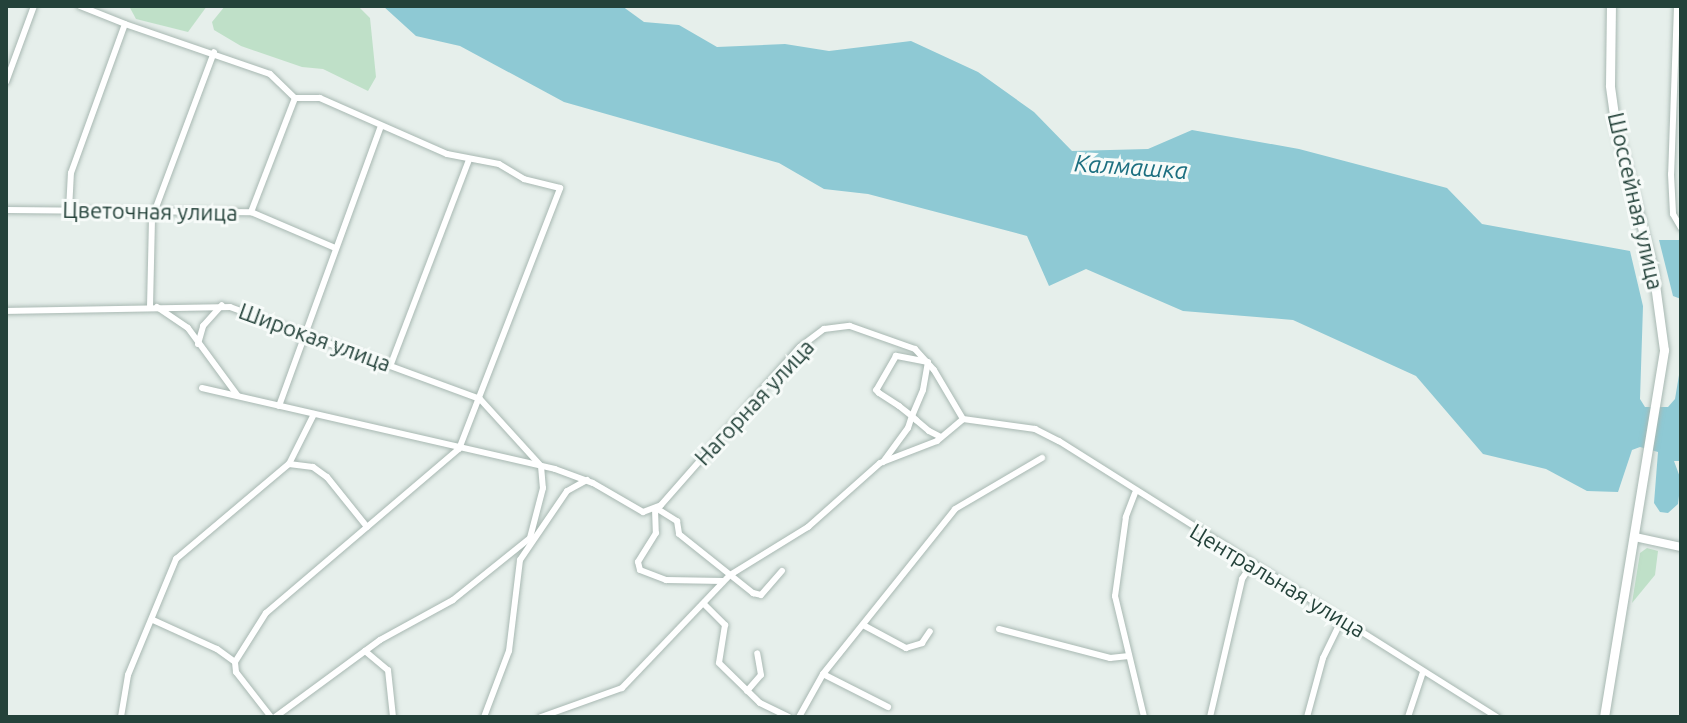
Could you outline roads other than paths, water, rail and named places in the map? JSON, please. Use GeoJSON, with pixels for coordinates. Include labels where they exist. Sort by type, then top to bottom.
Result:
{"type":"FeatureCollection","features":[{"type":"Feature","properties":{"kind":"main road","name":"Шоссейная улица"},"geometry":{"type":"LineString","coordinates":[[1604,717],[1658,396],[1662,321],[1615,122],[1610,85],[1611,6]]}},
{"type":"Feature","properties":{"kind":"street"},"geometry":{"type":"LineString","coordinates":[[6,82],[34,6]]}},
{"type":"Feature","properties":{"kind":"street"},"geometry":{"type":"LineString","coordinates":[[80,6],[277,77],[295,98],[320,98],[380,128],[469,160],[499,164],[524,179],[560,188],[459,449],[266,613],[235,662],[236,672],[273,717],[380,640],[453,600],[530,538],[567,491],[587,480]]}},
{"type":"Feature","properties":{"kind":"street","name":"Шоссейная улица"},"geometry":{"type":"LineString","coordinates":[[1677,6],[1671,174],[1679,227]]}},
{"type":"Feature","properties":{"kind":"street"},"geometry":{"type":"LineString","coordinates":[[69,210],[71,173],[125,24]]}},
{"type":"Feature","properties":{"kind":"street"},"geometry":{"type":"LineString","coordinates":[[214,52],[156,210],[154,307],[188,328],[238,396]]}},
{"type":"Feature","properties":{"kind":"street"},"geometry":{"type":"LineString","coordinates":[[251,212],[295,98]]}},
{"type":"Feature","properties":{"kind":"street"},"geometry":{"type":"LineString","coordinates":[[279,406],[380,128]]}},
{"type":"Feature","properties":{"kind":"street"},"geometry":{"type":"LineString","coordinates":[[391,364],[469,160]]}},
{"type":"Feature","properties":{"kind":"street","name":"Цветочная улица"},"geometry":{"type":"LineString","coordinates":[[6,210],[251,212],[335,248]]}},
{"type":"Feature","properties":{"kind":"street"},"geometry":{"type":"LineString","coordinates":[[198,344],[203,326],[222,305]]}},
{"type":"Feature","properties":{"kind":"street","name":"Широкая улица"},"geometry":{"type":"LineString","coordinates":[[6,311],[222,305],[306,333],[480,399],[541,466]]}},
{"type":"Feature","properties":{"kind":"street","name":"Нагорная улица"},"geometry":{"type":"LineString","coordinates":[[657,507],[800,347],[824,329],[866,330],[915,349],[928,362],[963,419]]}},
{"type":"Feature","properties":{"kind":"street"},"geometry":{"type":"LineString","coordinates":[[541,717],[622,688],[723,581],[808,527],[883,462],[903,438],[912,416],[928,362],[896,356],[876,390],[912,416],[941,437]]}},
{"type":"Feature","properties":{"kind":"street"},"geometry":{"type":"LineString","coordinates":[[202,388],[541,466],[587,480],[634,509],[657,507],[672,515],[679,534],[758,595],[782,571]]}},
{"type":"Feature","properties":{"kind":"street"},"geometry":{"type":"LineString","coordinates":[[121,717],[128,675],[176,559],[289,464],[314,414]]}},
{"type":"Feature","properties":{"kind":"street"},"geometry":{"type":"LineString","coordinates":[[883,462],[941,437],[963,419]]}},
{"type":"Feature","properties":{"kind":"street","name":"Центральная улица"},"geometry":{"type":"LineString","coordinates":[[963,419],[1035,429],[1059,441],[1135,493],[1497,717]]}},
{"type":"Feature","properties":{"kind":"street"},"geometry":{"type":"LineString","coordinates":[[799,717],[823,674],[955,509],[1042,458]]}},
{"type":"Feature","properties":{"kind":"street"},"geometry":{"type":"LineString","coordinates":[[289,464],[313,467],[327,477],[367,527]]}},
{"type":"Feature","properties":{"kind":"street"},"geometry":{"type":"LineString","coordinates":[[484,717],[509,651],[516,574],[530,538],[543,488],[541,466]]}},
{"type":"Feature","properties":{"kind":"street"},"geometry":{"type":"LineString","coordinates":[[1135,493],[1126,517],[1115,596],[1144,717]]}},
{"type":"Feature","properties":{"kind":"street"},"geometry":{"type":"LineString","coordinates":[[657,507],[656,533],[638,562],[646,572],[666,580],[723,581]]}},
{"type":"Feature","properties":{"kind":"street"},"geometry":{"type":"LineString","coordinates":[[1635,537],[1681,547]]}},
{"type":"Feature","properties":{"kind":"street"},"geometry":{"type":"LineString","coordinates":[[1210,717],[1242,579],[1252,564]]}},
{"type":"Feature","properties":{"kind":"street"},"geometry":{"type":"LineString","coordinates":[[704,604],[725,625],[717,658],[747,691],[789,717]]}},
{"type":"Feature","properties":{"kind":"street"},"geometry":{"type":"LineString","coordinates":[[1307,717],[1323,658],[1342,619]]}},
{"type":"Feature","properties":{"kind":"street"},"geometry":{"type":"LineString","coordinates":[[153,620],[217,649],[235,662]]}},
{"type":"Feature","properties":{"kind":"street"},"geometry":{"type":"LineString","coordinates":[[863,625],[906,648],[922,643],[930,631]]}},
{"type":"Feature","properties":{"kind":"street"},"geometry":{"type":"LineString","coordinates":[[999,629],[1110,658],[1129,656]]}},
{"type":"Feature","properties":{"kind":"street"},"geometry":{"type":"LineString","coordinates":[[365,651],[388,670],[393,717]]}},
{"type":"Feature","properties":{"kind":"street"},"geometry":{"type":"LineString","coordinates":[[747,691],[761,675],[757,653]]}},
{"type":"Feature","properties":{"kind":"street"},"geometry":{"type":"LineString","coordinates":[[1408,717],[1423,672]]}},
{"type":"Feature","properties":{"kind":"street"},"geometry":{"type":"LineString","coordinates":[[823,674],[888,707]]}},
{"type":"Feature","properties":{"kind":"water","name":"Калмашка"},"geometry":{"type":"Polygon","coordinates":[[[383,6],[622,6],[644,22],[679,25],[717,47],[785,44],[829,51],[911,41],[978,72],[1034,112],[1072,151],[1148,149],[1192,130],[1299,149],[1447,188],[1482,224],[1630,251],[1643,306],[1640,399],[1645,407],[1668,407],[1675,399],[1681,363],[1681,461],[1674,461],[1681,480],[1678,504],[1668,513],[1660,512],[1654,503],[1658,452],[1640,447],[1632,450],[1618,492],[1587,491],[1546,469],[1483,454],[1416,376],[1293,320],[1183,311],[1086,269],[1049,286],[1027,236],[868,194],[824,189],[779,163],[564,102],[460,46],[416,36],[383,6]]]}},
{"type":"Feature","properties":{"kind":"water"},"geometry":{"type":"Polygon","coordinates":[[[1659,240],[1681,240],[1681,299],[1673,296],[1659,240]]]}}]}
